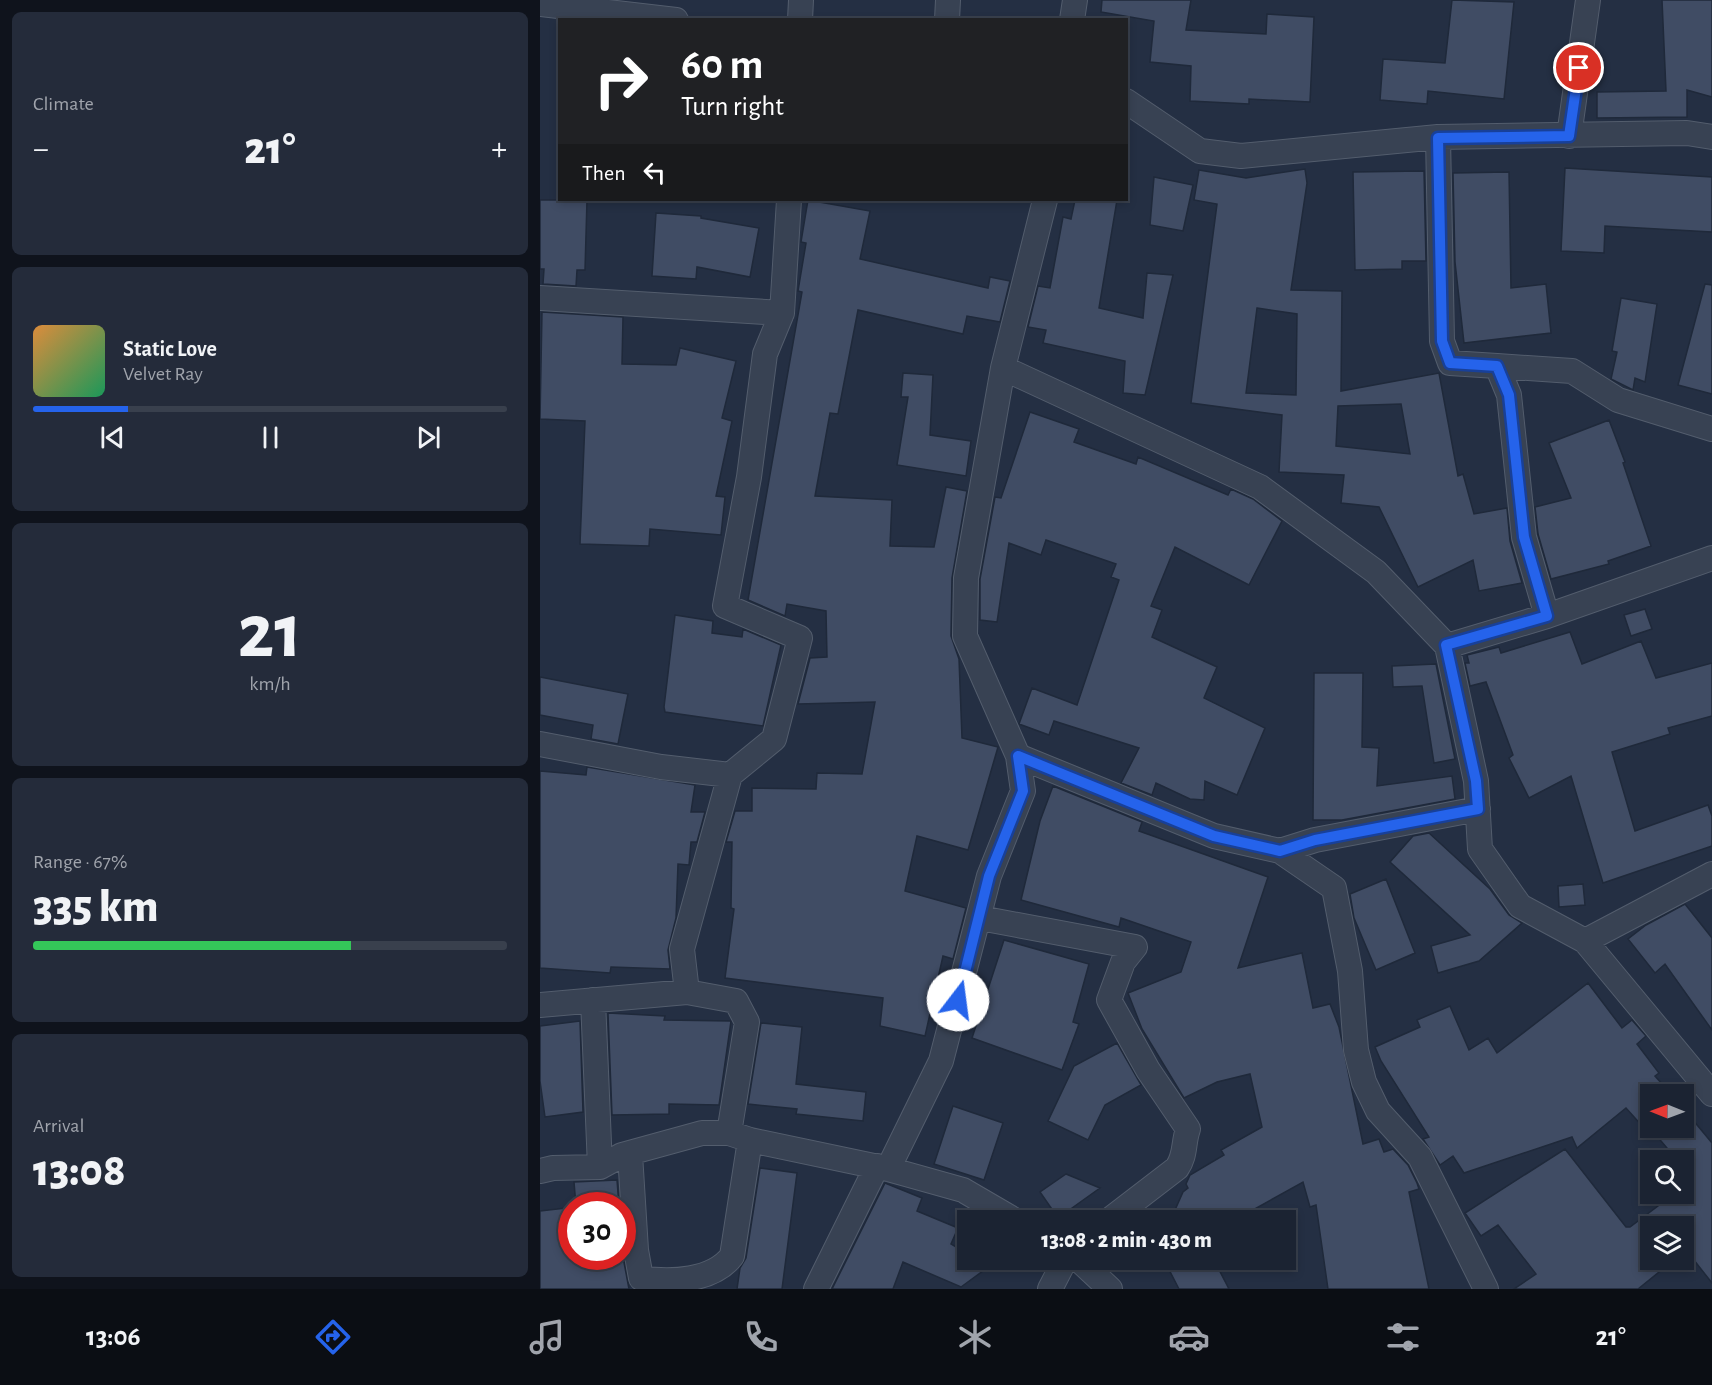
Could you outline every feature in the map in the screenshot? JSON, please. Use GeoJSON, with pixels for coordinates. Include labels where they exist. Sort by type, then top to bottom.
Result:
{"type":"FeatureCollection","features":[{"type":"Feature","properties":{"kind":"street"},"geometry":{"type":"LineString","coordinates":[[800,18],[801,0]]}},
{"type":"Feature","properties":{"kind":"street"},"geometry":{"type":"LineString","coordinates":[[947,18],[948,0]]}},
{"type":"Feature","properties":{"kind":"street"},"geometry":{"type":"LineString","coordinates":[[1072,18],[1075,0]]}},
{"type":"Feature","properties":{"kind":"street"},"geometry":{"type":"LineString","coordinates":[[1569,136],[1588,0]]}},
{"type":"Feature","properties":{"kind":"street"},"geometry":{"type":"LineString","coordinates":[[540,4],[659,18]]}},
{"type":"Feature","properties":{"kind":"street"},"geometry":{"type":"LineString","coordinates":[[1128,102],[1200,151],[1241,156],[1438,138],[1687,133],[1712,137]]}},
{"type":"Feature","properties":{"kind":"street"},"geometry":{"type":"LineString","coordinates":[[1438,138],[1442,341],[1450,363],[1572,371],[1618,400],[1712,429]]}},
{"type":"Feature","properties":{"kind":"street"},"geometry":{"type":"LineString","coordinates":[[687,992],[682,949],[730,775],[774,739],[800,638],[725,606],[749,477],[765,354],[782,313],[789,201]]}},
{"type":"Feature","properties":{"kind":"street"},"geometry":{"type":"LineString","coordinates":[[816,1289],[941,1061],[980,918],[989,876],[1023,791],[1018,756],[965,636],[966,578],[1003,368],[1045,201]]}},
{"type":"Feature","properties":{"kind":"street"},"geometry":{"type":"LineString","coordinates":[[540,298],[782,313]]}},
{"type":"Feature","properties":{"kind":"street"},"geometry":{"type":"LineString","coordinates":[[1497,366],[1509,395],[1524,537],[1547,616]]}},
{"type":"Feature","properties":{"kind":"street"},"geometry":{"type":"LineString","coordinates":[[1003,368],[1260,487],[1376,572],[1446,645],[1476,781],[1480,849],[1520,906],[1585,941],[1712,1094]]}},
{"type":"Feature","properties":{"kind":"street"},"geometry":{"type":"LineString","coordinates":[[1446,645],[1547,616],[1712,558]]}},
{"type":"Feature","properties":{"kind":"street"},"geometry":{"type":"LineString","coordinates":[[540,744],[661,767],[730,775]]}},
{"type":"Feature","properties":{"kind":"street"},"geometry":{"type":"LineString","coordinates":[[1018,756],[1214,836],[1280,851],[1334,888],[1350,971],[1356,1050],[1364,1082],[1378,1111],[1420,1156],[1486,1289]]}},
{"type":"Feature","properties":{"kind":"street"},"geometry":{"type":"LineString","coordinates":[[1280,851],[1315,840],[1478,809]]}},
{"type":"Feature","properties":{"kind":"street"},"geometry":{"type":"LineString","coordinates":[[1585,941],[1712,874]]}},
{"type":"Feature","properties":{"kind":"street"},"geometry":{"type":"LineString","coordinates":[[980,918],[1135,947],[1123,962],[1109,1000],[1148,1070],[1188,1128],[1184,1140],[1184,1157],[1177,1168],[1122,1210]]}},
{"type":"Feature","properties":{"kind":"street"},"geometry":{"type":"LineString","coordinates":[[540,1005],[687,992],[736,1001],[747,1023],[732,1256],[724,1267],[695,1283],[641,1278],[636,1250],[630,1154]]}},
{"type":"Feature","properties":{"kind":"street"},"geometry":{"type":"LineString","coordinates":[[593,1000],[600,1167]]}},
{"type":"Feature","properties":{"kind":"street"},"geometry":{"type":"LineString","coordinates":[[540,1171],[553,1168],[600,1167],[622,1155],[702,1133],[739,1136],[883,1167],[963,1190],[997,1210]]}},
{"type":"Feature","properties":{"kind":"street"},"geometry":{"type":"LineString","coordinates":[[1050,1289],[1060,1270]]}},
{"type":"Feature","properties":{"kind":"street"},"geometry":{"type":"LineString","coordinates":[[1090,1270],[1110,1289]]}},
{"type":"Feature","properties":{"kind":"building"},"geometry":{"type":"Polygon","coordinates":[[[1102,0],[1191,0],[1186,30],[1266,34],[1267,14],[1314,17],[1310,102],[1249,99],[1249,104],[1190,101],[1191,66],[1150,62],[1154,21],[1101,12],[1102,0]]]}},
{"type":"Feature","properties":{"kind":"building"},"geometry":{"type":"Polygon","coordinates":[[[1452,0],[1514,2],[1504,99],[1428,91],[1427,104],[1380,100],[1383,59],[1445,63],[1452,0]]]}},
{"type":"Feature","properties":{"kind":"building"},"geometry":{"type":"Polygon","coordinates":[[[1662,0],[1712,0],[1712,97],[1687,90],[1687,117],[1597,118],[1597,92],[1666,91],[1662,0]]]}},
{"type":"Feature","properties":{"kind":"building"},"geometry":{"type":"Polygon","coordinates":[[[1565,168],[1712,177],[1712,232],[1605,226],[1604,253],[1561,251],[1565,168]]]}},
{"type":"Feature","properties":{"kind":"building"},"geometry":{"type":"Polygon","coordinates":[[[1305,169],[1307,183],[1291,290],[1342,291],[1341,391],[1439,373],[1458,476],[1463,474],[1474,514],[1507,508],[1510,541],[1522,583],[1479,591],[1473,560],[1418,587],[1379,507],[1341,503],[1344,475],[1279,472],[1282,415],[1191,403],[1217,204],[1194,200],[1199,170],[1246,178],[1305,169]],[[1257,308],[1246,393],[1296,395],[1297,314],[1257,308]],[[1401,404],[1338,406],[1336,446],[1410,454],[1401,404]]]}},
{"type":"Feature","properties":{"kind":"building"},"geometry":{"type":"Polygon","coordinates":[[[1424,171],[1426,261],[1402,261],[1402,269],[1355,270],[1353,172],[1424,171]]]}},
{"type":"Feature","properties":{"kind":"building"},"geometry":{"type":"Polygon","coordinates":[[[1509,172],[1511,288],[1546,284],[1551,333],[1464,343],[1455,262],[1453,173],[1509,172]]]}},
{"type":"Feature","properties":{"kind":"building"},"geometry":{"type":"Polygon","coordinates":[[[1154,177],[1193,185],[1183,231],[1150,225],[1154,177]]]}},
{"type":"Feature","properties":{"kind":"building"},"geometry":{"type":"Polygon","coordinates":[[[540,200],[587,201],[585,270],[577,270],[576,286],[543,284],[544,269],[540,269],[540,200]]]}},
{"type":"Feature","properties":{"kind":"building"},"geometry":{"type":"Polygon","coordinates":[[[808,201],[870,211],[860,259],[988,288],[990,277],[1010,281],[1000,322],[967,316],[963,334],[858,310],[838,414],[830,413],[815,496],[892,500],[890,546],[934,547],[946,487],[967,491],[952,578],[951,636],[959,659],[962,738],[998,747],[968,850],[917,836],[905,891],[966,908],[953,959],[943,956],[925,1036],[880,1026],[883,998],[725,978],[734,909],[731,908],[732,842],[726,842],[735,811],[752,811],[752,788],[816,789],[817,773],[862,774],[875,702],[798,704],[810,658],[827,657],[826,611],[787,604],[785,616],[748,600],[802,292],[798,291],[806,243],[801,242],[808,201]]]}},
{"type":"Feature","properties":{"kind":"building"},"geometry":{"type":"Polygon","coordinates":[[[1075,201],[1117,201],[1099,308],[1143,318],[1147,273],[1173,275],[1145,395],[1123,393],[1125,361],[1043,343],[1046,330],[1028,327],[1038,286],[1050,288],[1063,217],[1071,219],[1075,201]]]}},
{"type":"Feature","properties":{"kind":"building"},"geometry":{"type":"Polygon","coordinates":[[[656,213],[701,216],[701,218],[759,228],[750,277],[697,267],[696,279],[652,276],[656,213]]]}},
{"type":"Feature","properties":{"kind":"building"},"geometry":{"type":"Polygon","coordinates":[[[1705,284],[1712,285],[1712,394],[1678,385],[1705,284]]]}},
{"type":"Feature","properties":{"kind":"building"},"geometry":{"type":"Polygon","coordinates":[[[1621,298],[1657,304],[1645,382],[1635,378],[1633,390],[1611,379],[1617,352],[1612,351],[1621,298]]]}},
{"type":"Feature","properties":{"kind":"building"},"geometry":{"type":"Polygon","coordinates":[[[542,312],[623,317],[622,364],[676,365],[680,348],[736,361],[722,418],[732,421],[716,496],[725,497],[721,535],[650,529],[649,546],[580,544],[585,421],[540,419],[542,312]]]}},
{"type":"Feature","properties":{"kind":"building"},"geometry":{"type":"Polygon","coordinates":[[[903,373],[933,375],[930,435],[971,441],[966,476],[897,465],[908,397],[901,397],[903,373]]]}},
{"type":"Feature","properties":{"kind":"building"},"geometry":{"type":"Polygon","coordinates":[[[1030,412],[1079,429],[1074,442],[1136,464],[1138,457],[1228,495],[1231,489],[1253,499],[1282,521],[1249,585],[1175,547],[1151,606],[1162,610],[1152,637],[1217,667],[1204,698],[1265,728],[1237,795],[1205,781],[1204,800],[1190,799],[1156,783],[1152,795],[1121,783],[1139,748],[1054,721],[1049,735],[1019,724],[1032,688],[1077,705],[1119,580],[1111,577],[1116,564],[1046,540],[1041,555],[1009,543],[997,622],[980,620],[980,579],[995,497],[1001,498],[1030,412]]]}},
{"type":"Feature","properties":{"kind":"building"},"geometry":{"type":"Polygon","coordinates":[[[1609,420],[1625,462],[1623,463],[1651,546],[1608,561],[1609,564],[1551,579],[1538,534],[1535,507],[1571,498],[1549,443],[1609,420]]]}},
{"type":"Feature","properties":{"kind":"building"},"geometry":{"type":"Polygon","coordinates":[[[1645,609],[1652,629],[1631,636],[1624,615],[1645,609]]]}},
{"type":"Feature","properties":{"kind":"building"},"geometry":{"type":"Polygon","coordinates":[[[675,615],[713,621],[712,633],[742,637],[743,629],[781,645],[763,726],[665,712],[675,615]]]}},
{"type":"Feature","properties":{"kind":"building"},"geometry":{"type":"Polygon","coordinates":[[[1570,632],[1582,664],[1641,641],[1656,678],[1712,663],[1712,716],[1668,728],[1670,734],[1612,752],[1635,831],[1708,805],[1712,816],[1712,846],[1603,883],[1571,776],[1529,798],[1509,758],[1513,755],[1486,682],[1470,686],[1465,663],[1469,663],[1467,655],[1499,647],[1501,653],[1570,632]]]}},
{"type":"Feature","properties":{"kind":"building"},"geometry":{"type":"Polygon","coordinates":[[[1436,664],[1455,759],[1434,763],[1422,686],[1393,687],[1392,666],[1436,664]]]}},
{"type":"Feature","properties":{"kind":"building"},"geometry":{"type":"Polygon","coordinates":[[[1314,673],[1363,673],[1362,747],[1379,748],[1377,786],[1452,776],[1455,799],[1342,820],[1313,820],[1314,673]]]}},
{"type":"Feature","properties":{"kind":"building"},"geometry":{"type":"Polygon","coordinates":[[[540,677],[628,694],[618,744],[591,739],[593,725],[540,715],[540,677]]]}},
{"type":"Feature","properties":{"kind":"building"},"geometry":{"type":"Polygon","coordinates":[[[587,767],[695,785],[691,812],[705,812],[697,842],[691,842],[689,865],[678,864],[676,918],[668,950],[670,969],[611,967],[610,973],[540,968],[540,771],[586,775],[587,767]]]}},
{"type":"Feature","properties":{"kind":"building"},"geometry":{"type":"Polygon","coordinates":[[[1053,786],[1142,822],[1139,831],[1268,877],[1238,968],[1302,953],[1313,1008],[1330,1004],[1339,1027],[1363,1144],[1379,1139],[1384,1152],[1393,1149],[1408,1165],[1417,1183],[1419,1189],[1409,1192],[1429,1289],[1328,1289],[1316,1205],[1310,1207],[1303,1182],[1253,1210],[1175,1210],[1183,1192],[1188,1188],[1186,1184],[1190,1175],[1224,1155],[1221,1150],[1262,1127],[1250,1074],[1217,1082],[1184,1098],[1142,1029],[1128,993],[1181,972],[1191,942],[1121,918],[1119,927],[1021,900],[1040,821],[1053,786]]]}},
{"type":"Feature","properties":{"kind":"building"},"geometry":{"type":"Polygon","coordinates":[[[1429,833],[1490,889],[1509,915],[1522,923],[1479,961],[1438,973],[1431,946],[1470,935],[1390,862],[1413,836],[1429,833]]]}},
{"type":"Feature","properties":{"kind":"building"},"geometry":{"type":"Polygon","coordinates":[[[1386,879],[1415,953],[1376,970],[1354,918],[1350,894],[1386,879]]]}},
{"type":"Feature","properties":{"kind":"building"},"geometry":{"type":"Polygon","coordinates":[[[1583,884],[1585,905],[1559,907],[1558,886],[1583,884]]]}},
{"type":"Feature","properties":{"kind":"building"},"geometry":{"type":"Polygon","coordinates":[[[1685,904],[1712,938],[1712,1030],[1665,964],[1655,973],[1628,939],[1646,925],[1685,904]]]}},
{"type":"Feature","properties":{"kind":"building"},"geometry":{"type":"Polygon","coordinates":[[[1004,940],[1089,964],[1073,1022],[1079,1024],[1062,1070],[972,1038],[1004,940]]]}},
{"type":"Feature","properties":{"kind":"building"},"geometry":{"type":"Polygon","coordinates":[[[1588,983],[1622,1028],[1632,1020],[1646,1036],[1637,1044],[1659,1073],[1655,1076],[1662,1084],[1640,1084],[1640,1124],[1626,1108],[1577,1148],[1572,1137],[1464,1173],[1453,1156],[1440,1165],[1423,1139],[1429,1137],[1381,1061],[1375,1047],[1420,1027],[1417,1020],[1450,1006],[1469,1050],[1488,1038],[1497,1053],[1588,983]]]}},
{"type":"Feature","properties":{"kind":"building"},"geometry":{"type":"Polygon","coordinates":[[[608,1013],[665,1016],[664,1020],[731,1021],[719,1105],[669,1104],[669,1114],[612,1115],[608,1013]]]}},
{"type":"Feature","properties":{"kind":"building"},"geometry":{"type":"Polygon","coordinates":[[[580,1021],[583,1112],[545,1117],[540,1081],[540,1026],[580,1021]]]}},
{"type":"Feature","properties":{"kind":"building"},"geometry":{"type":"Polygon","coordinates":[[[761,1023],[802,1027],[796,1084],[866,1092],[863,1121],[796,1114],[797,1109],[748,1104],[761,1023]]]}},
{"type":"Feature","properties":{"kind":"building"},"geometry":{"type":"Polygon","coordinates":[[[1117,1043],[1141,1085],[1105,1105],[1088,1140],[1048,1121],[1074,1066],[1117,1043]]]}},
{"type":"Feature","properties":{"kind":"building"},"geometry":{"type":"Polygon","coordinates":[[[953,1106],[1003,1123],[984,1180],[934,1164],[953,1106]]]}},
{"type":"Feature","properties":{"kind":"building"},"geometry":{"type":"Polygon","coordinates":[[[1694,1121],[1712,1143],[1712,1283],[1694,1260],[1694,1216],[1645,1216],[1661,1204],[1694,1204],[1694,1150],[1669,1150],[1659,1138],[1694,1138],[1694,1121]]]}},
{"type":"Feature","properties":{"kind":"building"},"geometry":{"type":"Polygon","coordinates":[[[1565,1149],[1626,1227],[1630,1227],[1640,1220],[1640,1270],[1662,1270],[1638,1289],[1514,1289],[1536,1274],[1498,1225],[1481,1236],[1465,1213],[1565,1149]]]}},
{"type":"Feature","properties":{"kind":"building"},"geometry":{"type":"Polygon","coordinates":[[[760,1168],[797,1173],[782,1289],[737,1289],[740,1268],[746,1258],[760,1168]]]}},
{"type":"Feature","properties":{"kind":"building"},"geometry":{"type":"Polygon","coordinates":[[[1066,1174],[1100,1188],[1069,1210],[1052,1210],[1040,1192],[1066,1174]]]}},
{"type":"Feature","properties":{"kind":"building"},"geometry":{"type":"Polygon","coordinates":[[[617,1180],[618,1192],[575,1192],[574,1182],[617,1180]]]}},
{"type":"Feature","properties":{"kind":"building"},"geometry":{"type":"Polygon","coordinates":[[[885,1183],[922,1198],[917,1211],[957,1228],[951,1244],[957,1248],[957,1270],[984,1270],[961,1287],[903,1262],[893,1289],[832,1289],[885,1183]]]}},
{"type":"Feature","properties":{"kind":"building"},"geometry":{"type":"Polygon","coordinates":[[[558,1209],[558,1270],[625,1270],[629,1289],[540,1289],[540,1211],[558,1209]]]}},
{"type":"Feature","properties":{"kind":"building"},"geometry":{"type":"Polygon","coordinates":[[[1169,1270],[1219,1270],[1229,1289],[1179,1289],[1169,1270]]]}},
{"type":"Feature","properties":{"kind":"route"},"geometry":{"type":"LineString","coordinates":[[958,1000],[989,876],[1023,791],[1018,756],[1214,836],[1280,851],[1315,840],[1478,809],[1476,781],[1446,645],[1547,616],[1524,537],[1509,395],[1497,366],[1450,363],[1442,341],[1438,138],[1569,136],[1579,68]]}}]}
